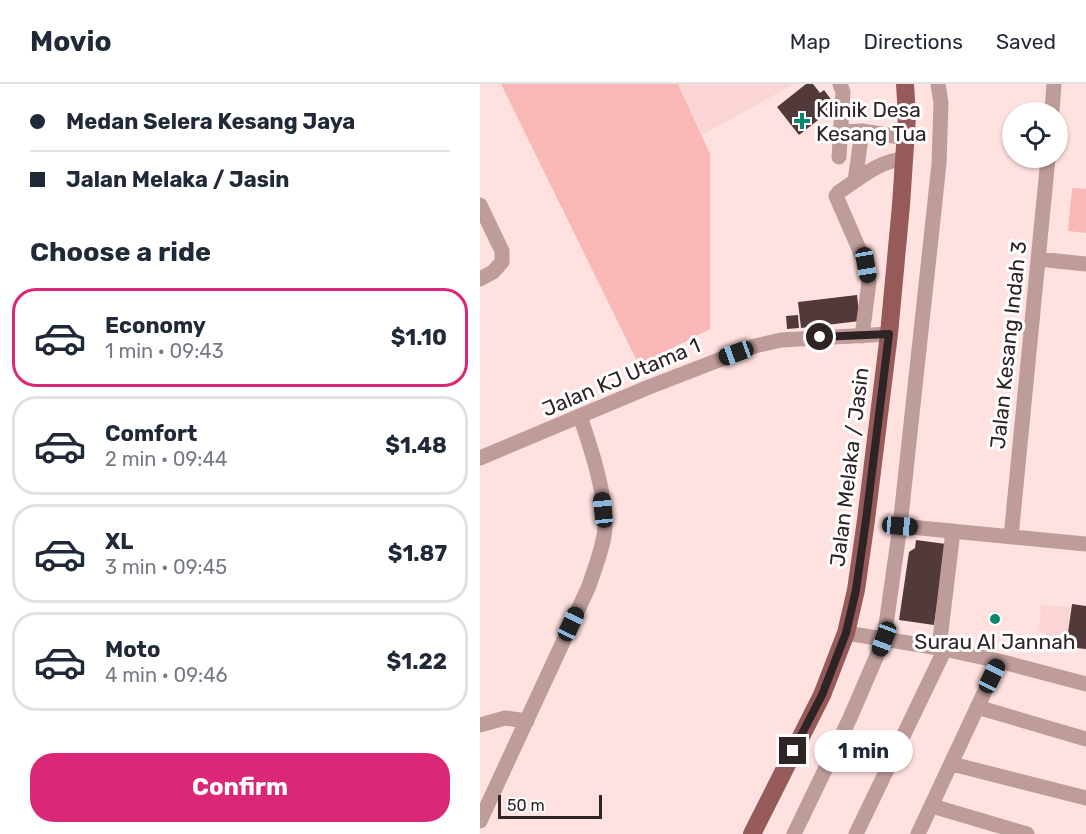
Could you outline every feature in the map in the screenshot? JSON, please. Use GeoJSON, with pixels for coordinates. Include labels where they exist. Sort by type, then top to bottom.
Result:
{"type":"FeatureCollection","features":[{"type":"Feature","properties":{"kind":"main road","name":"Jalan Melaka / Jasin"},"geometry":{"type":"LineString","coordinates":[[752,834],[822,695],[846,633],[856,590],[889,334],[905,159],[907,116],[905,84]]}},
{"type":"Feature","properties":{"kind":"street"},"geometry":{"type":"LineString","coordinates":[[839,157],[843,92],[840,84]]}},
{"type":"Feature","properties":{"kind":"street"},"geometry":{"type":"LineString","coordinates":[[794,834],[850,718],[884,639],[900,526],[939,164],[941,104],[939,84]]}},
{"type":"Feature","properties":{"kind":"street"},"geometry":{"type":"LineString","coordinates":[[1053,102],[1054,84]]}},
{"type":"Feature","properties":{"kind":"street"},"geometry":{"type":"LineString","coordinates":[[840,132],[862,131],[906,138]]}},
{"type":"Feature","properties":{"kind":"street"},"geometry":{"type":"LineString","coordinates":[[855,181],[862,131]]}},
{"type":"Feature","properties":{"kind":"street"},"geometry":{"type":"LineString","coordinates":[[862,336],[869,282],[868,273],[836,196],[883,163],[905,159]]}},
{"type":"Feature","properties":{"kind":"street","name":"Jalan Kesang Indah 3"},"geometry":{"type":"LineString","coordinates":[[1011,537],[1047,168]]}},
{"type":"Feature","properties":{"kind":"street"},"geometry":{"type":"LineString","coordinates":[[480,205],[501,251],[502,262],[493,272],[480,279]]}},
{"type":"Feature","properties":{"kind":"street"},"geometry":{"type":"LineString","coordinates":[[1038,259],[1086,264]]}},
{"type":"Feature","properties":{"kind":"street","name":"Jalan KJ Utama 1"},"geometry":{"type":"LineString","coordinates":[[480,458],[755,346],[781,340],[889,334]]}},
{"type":"Feature","properties":{"kind":"street"},"geometry":{"type":"LineString","coordinates":[[480,821],[589,586],[598,560],[605,527],[601,492],[580,416]]}},
{"type":"Feature","properties":{"kind":"street"},"geometry":{"type":"LineString","coordinates":[[900,526],[1086,543]]}},
{"type":"Feature","properties":{"kind":"street"},"geometry":{"type":"LineString","coordinates":[[856,834],[942,648],[953,531]]}},
{"type":"Feature","properties":{"kind":"street"},"geometry":{"type":"LineString","coordinates":[[846,633],[942,648],[1086,684]]}},
{"type":"Feature","properties":{"kind":"street"},"geometry":{"type":"LineString","coordinates":[[918,834],[999,661]]}},
{"type":"Feature","properties":{"kind":"street"},"geometry":{"type":"LineString","coordinates":[[976,707],[1086,739]]}},
{"type":"Feature","properties":{"kind":"street"},"geometry":{"type":"LineString","coordinates":[[480,725],[505,718],[527,721]]}},
{"type":"Feature","properties":{"kind":"street"},"geometry":{"type":"LineString","coordinates":[[952,764],[1086,798]]}},
{"type":"Feature","properties":{"kind":"street"},"geometry":{"type":"LineString","coordinates":[[932,806],[1027,834]]}},
{"type":"Feature","properties":{"kind":"shaded area"},"geometry":{"type":"Polygon","coordinates":[[[501,84],[678,84],[710,154],[710,329],[639,365],[501,84]]]}},
{"type":"Feature","properties":{"kind":"shaded area"},"geometry":{"type":"Polygon","coordinates":[[[678,84],[794,84],[702,135],[678,84]]]}},
{"type":"Feature","properties":{"kind":"shaded area"},"geometry":{"type":"Polygon","coordinates":[[[1072,188],[1086,189],[1086,233],[1068,231],[1072,188]]]}},
{"type":"Feature","properties":{"kind":"shaded area"},"geometry":{"type":"Polygon","coordinates":[[[1041,605],[1070,607],[1068,634],[1059,633],[1058,641],[1046,640],[1046,632],[1039,632],[1041,605]]]}},
{"type":"Feature","properties":{"kind":"building","name":"Klinik Desa Kesang Tua"},"geometry":{"type":"Polygon","coordinates":[[[806,84],[813,84],[820,93],[824,90],[836,106],[799,135],[777,107],[806,84]]]}},
{"type":"Feature","properties":{"kind":"building"},"geometry":{"type":"Polygon","coordinates":[[[857,295],[860,321],[801,328],[798,302],[857,295]]]}},
{"type":"Feature","properties":{"kind":"building"},"geometry":{"type":"Polygon","coordinates":[[[798,315],[799,328],[787,329],[786,316],[798,315]]]}},
{"type":"Feature","properties":{"kind":"building"},"geometry":{"type":"Polygon","coordinates":[[[916,540],[946,544],[934,625],[899,620],[909,552],[915,548],[916,540]]]}},
{"type":"Feature","properties":{"kind":"building"},"geometry":{"type":"Polygon","coordinates":[[[1072,604],[1086,606],[1086,649],[1066,647],[1072,604]]]}},
{"type":"Feature","properties":{"kind":"place","name":"Klinik Desa Kesang Tua"},"geometry":{"type":"Point","coordinates":[802,121]}},
{"type":"Feature","properties":{"kind":"place","name":"Surau Al Jannah"},"geometry":{"type":"Point","coordinates":[995,619]}},
{"type":"Feature","properties":{"kind":"route"},"geometry":{"type":"LineString","coordinates":[[793,751],[822,695],[846,633],[856,590],[889,334],[820,337]]}}]}
